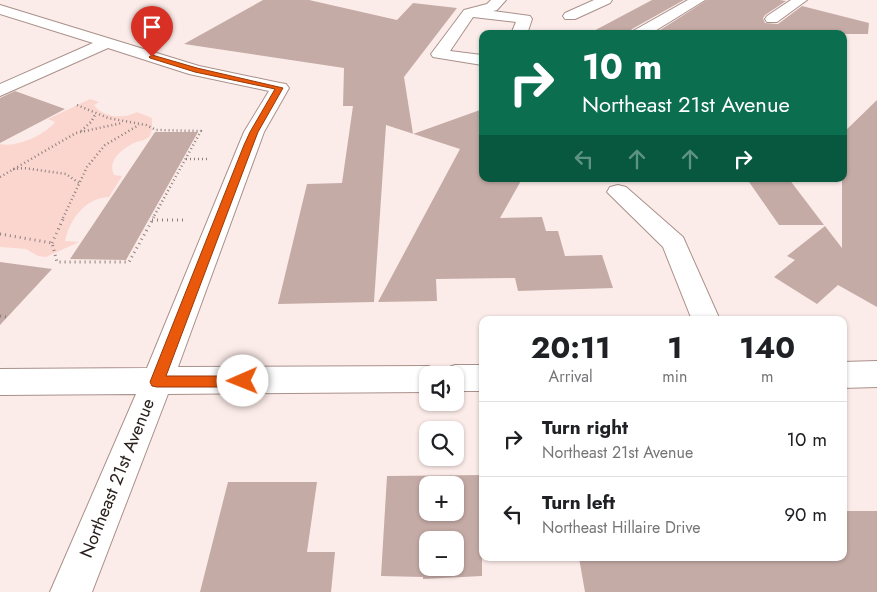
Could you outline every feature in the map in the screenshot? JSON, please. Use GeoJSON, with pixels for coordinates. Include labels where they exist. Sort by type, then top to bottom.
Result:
{"type":"FeatureCollection","features":[{"type":"Feature","properties":{"kind":"street"},"geometry":{"type":"LineString","coordinates":[[479,60],[438,54],[469,13],[492,7],[499,0]]}},
{"type":"Feature","properties":{"kind":"street"},"geometry":{"type":"LineString","coordinates":[[645,30],[698,0]]}},
{"type":"Feature","properties":{"kind":"street"},"geometry":{"type":"LineString","coordinates":[[772,19],[800,0]]}},
{"type":"Feature","properties":{"kind":"street"},"geometry":{"type":"LineString","coordinates":[[570,16],[599,1]]}},
{"type":"Feature","properties":{"kind":"street"},"geometry":{"type":"LineString","coordinates":[[0,9],[106,43]]}},
{"type":"Feature","properties":{"kind":"street"},"geometry":{"type":"LineString","coordinates":[[469,13],[525,19],[521,30]]}},
{"type":"Feature","properties":{"kind":"street"},"geometry":{"type":"LineString","coordinates":[[0,91],[106,43]]}},
{"type":"Feature","properties":{"kind":"street","name":"Northeast 21st Avenue"},"geometry":{"type":"LineString","coordinates":[[71,592],[157,382],[246,150],[254,132],[280,88],[195,70],[106,43]]}},
{"type":"Feature","properties":{"kind":"street"},"geometry":{"type":"LineString","coordinates":[[618,192],[674,243],[704,316]]}},
{"type":"Feature","properties":{"kind":"street"},"geometry":{"type":"LineString","coordinates":[[847,374],[877,374]]}},
{"type":"Feature","properties":{"kind":"street"},"geometry":{"type":"LineString","coordinates":[[464,378],[479,378]]}},
{"type":"Feature","properties":{"kind":"street"},"geometry":{"type":"LineString","coordinates":[[0,382],[419,379]]}},
{"type":"Feature","properties":{"kind":"path"},"geometry":{"type":"LineString","coordinates":[[77,105],[125,123],[140,124],[146,125],[156,130],[201,131],[129,262],[57,262],[52,243],[87,167],[105,145],[140,124]]}},
{"type":"Feature","properties":{"kind":"path"},"geometry":{"type":"LineString","coordinates":[[0,177],[11,169],[78,133],[91,122],[96,113]]}},
{"type":"Feature","properties":{"kind":"path"},"geometry":{"type":"LineString","coordinates":[[78,133],[125,123]]}},
{"type":"Feature","properties":{"kind":"path"},"geometry":{"type":"LineString","coordinates":[[11,169],[24,168],[66,174],[79,183]]}},
{"type":"Feature","properties":{"kind":"path"},"geometry":{"type":"LineString","coordinates":[[0,234],[52,243]]}},
{"type":"Feature","properties":{"kind":"path"},"geometry":{"type":"LineString","coordinates":[[0,316],[7,317]]}},
{"type":"Feature","properties":{"kind":"shaded area"},"geometry":{"type":"Polygon","coordinates":[[[90,99],[99,102],[94,105],[108,115],[126,116],[137,112],[152,118],[150,136],[121,151],[114,160],[112,170],[114,175],[122,176],[109,197],[93,201],[80,211],[75,218],[65,241],[79,242],[46,257],[38,256],[26,249],[0,247],[0,144],[14,144],[37,136],[55,122],[48,119],[90,99]]]}},
{"type":"Feature","properties":{"kind":"building"},"geometry":{"type":"Polygon","coordinates":[[[263,0],[309,0],[397,20],[413,3],[457,8],[404,77],[413,134],[386,125],[374,302],[278,304],[307,184],[342,183],[353,106],[343,106],[344,68],[184,44],[263,0]]]}},
{"type":"Feature","properties":{"kind":"building"},"geometry":{"type":"Polygon","coordinates":[[[652,0],[684,0],[631,30],[596,30],[652,0]]]}},
{"type":"Feature","properties":{"kind":"building"},"geometry":{"type":"Polygon","coordinates":[[[707,0],[786,1],[765,15],[763,18],[765,23],[778,24],[802,6],[869,23],[868,34],[847,34],[847,30],[660,30],[707,0]]]}},
{"type":"Feature","properties":{"kind":"building"},"geometry":{"type":"Polygon","coordinates":[[[15,91],[65,109],[0,143],[0,98],[15,91]]]}},
{"type":"Feature","properties":{"kind":"building"},"geometry":{"type":"Polygon","coordinates":[[[877,100],[877,307],[838,285],[817,304],[774,277],[795,260],[787,256],[825,226],[842,248],[842,182],[847,182],[847,129],[877,100]]]}},
{"type":"Feature","properties":{"kind":"building"},"geometry":{"type":"Polygon","coordinates":[[[479,110],[479,182],[520,182],[500,218],[542,217],[546,231],[558,231],[565,256],[602,255],[613,288],[518,291],[515,278],[436,279],[437,301],[378,302],[460,149],[413,134],[479,110]]]}},
{"type":"Feature","properties":{"kind":"building"},"geometry":{"type":"Polygon","coordinates":[[[155,132],[198,132],[126,260],[70,259],[155,132]]]}},
{"type":"Feature","properties":{"kind":"building"},"geometry":{"type":"Polygon","coordinates":[[[749,182],[791,182],[824,225],[779,225],[749,182]]]}},
{"type":"Feature","properties":{"kind":"building"},"geometry":{"type":"Polygon","coordinates":[[[0,262],[52,269],[0,325],[0,262]]]}},
{"type":"Feature","properties":{"kind":"building"},"geometry":{"type":"Polygon","coordinates":[[[479,475],[479,561],[482,561],[482,576],[423,579],[423,577],[381,576],[387,476],[479,475]]]}},
{"type":"Feature","properties":{"kind":"building"},"geometry":{"type":"Polygon","coordinates":[[[228,482],[317,482],[307,552],[335,552],[331,592],[200,592],[228,482]]]}},
{"type":"Feature","properties":{"kind":"building"},"geometry":{"type":"Polygon","coordinates":[[[847,511],[877,511],[877,592],[585,592],[580,561],[847,561],[847,511]]]}},
{"type":"Feature","properties":{"kind":"route"},"geometry":{"type":"LineString","coordinates":[[152,57],[195,70],[280,88],[248,145],[157,382],[243,381]]}}]}
